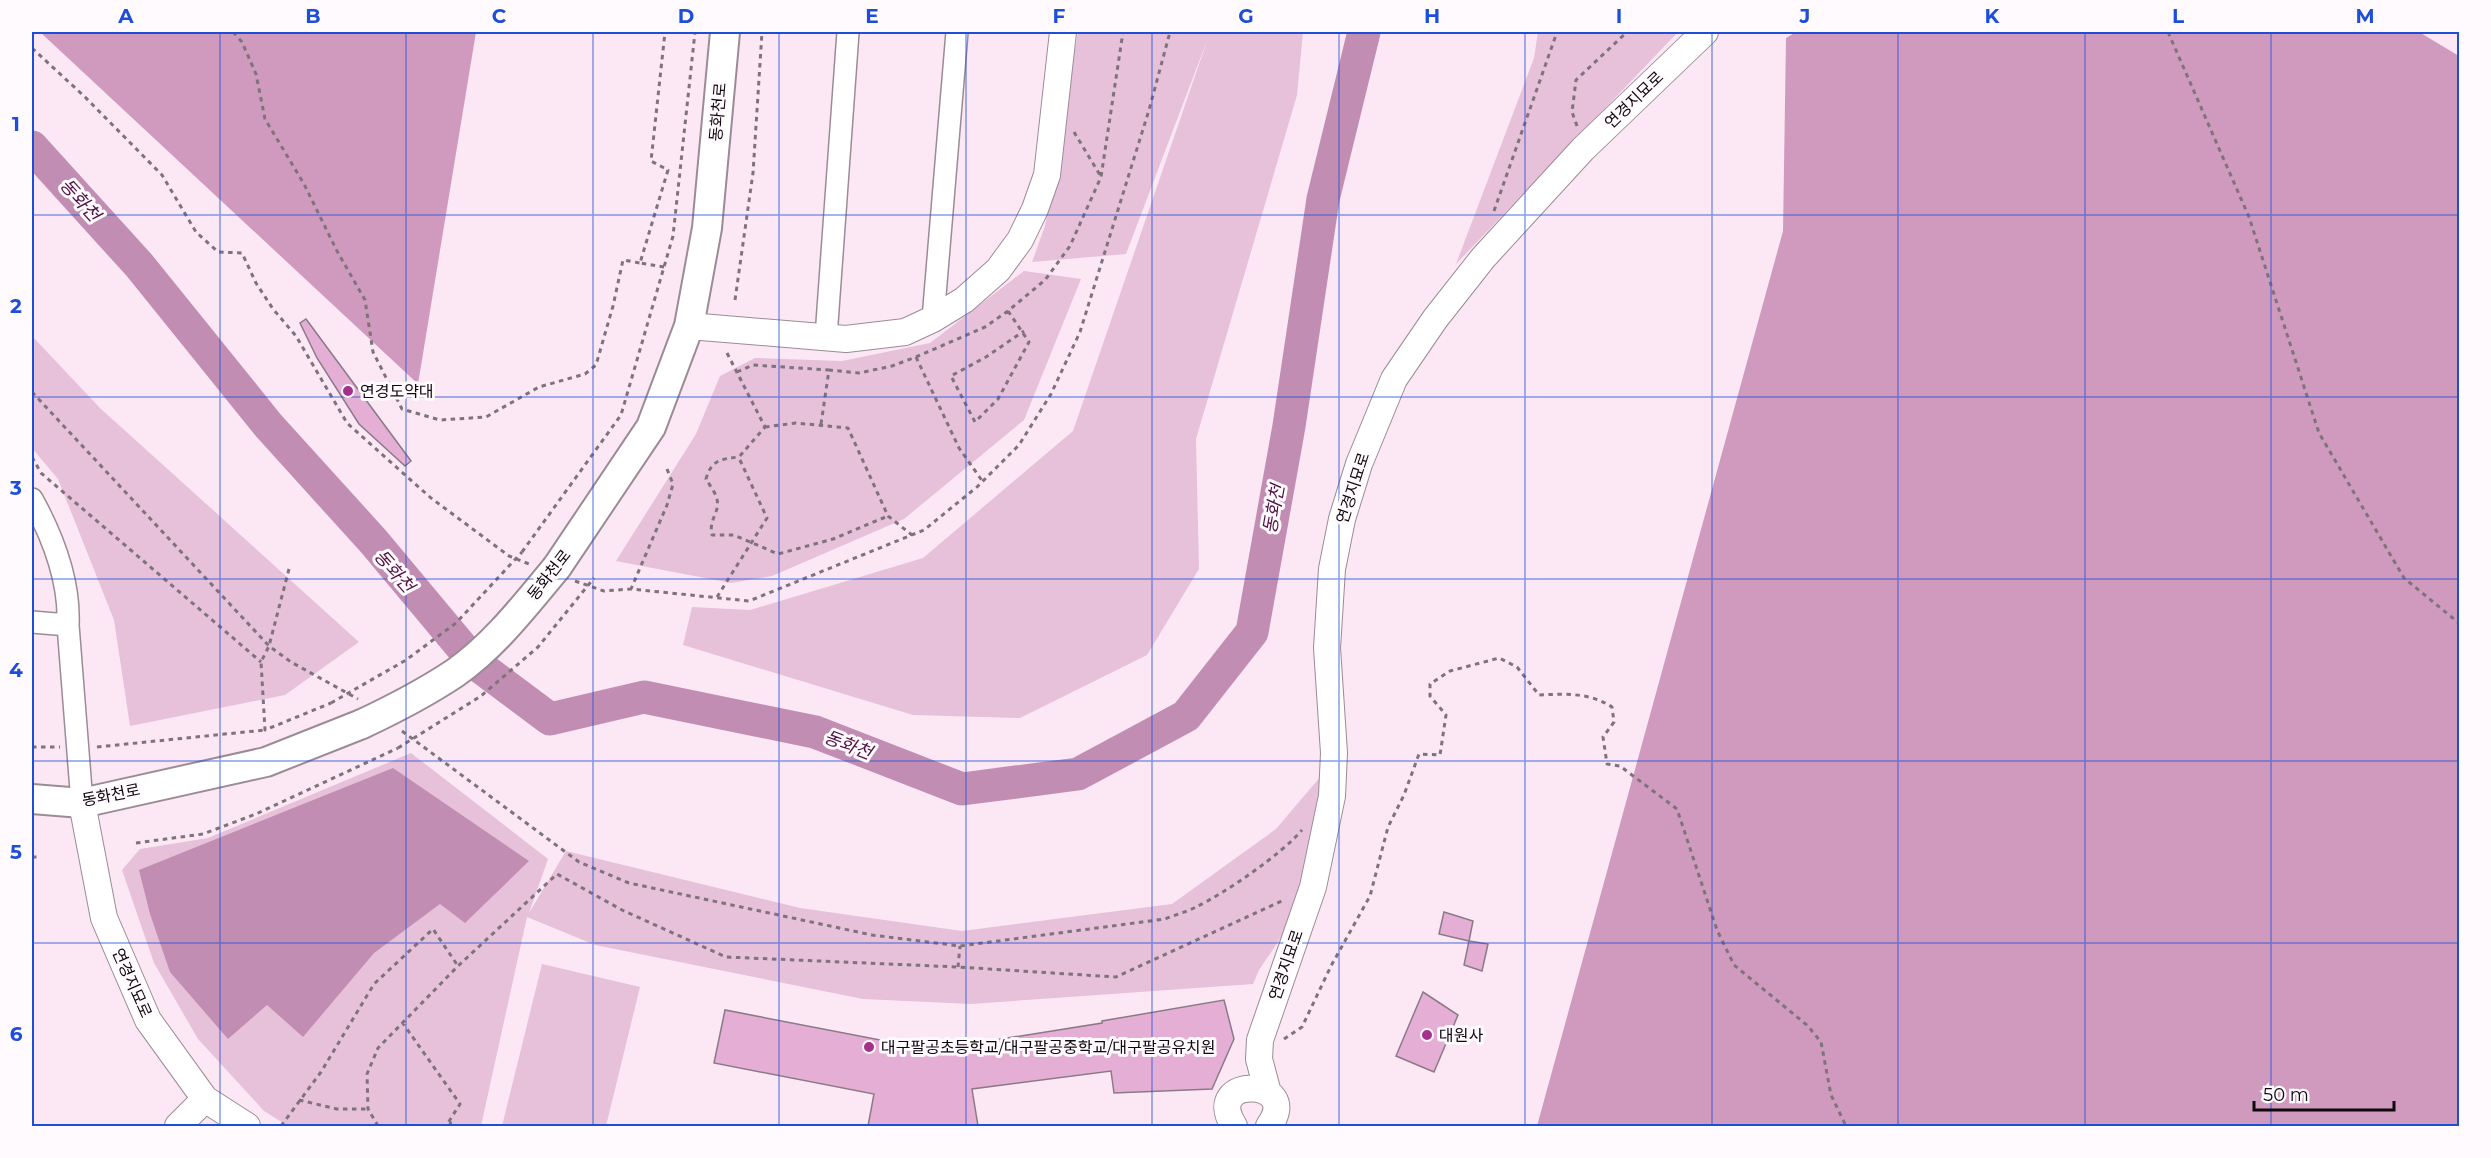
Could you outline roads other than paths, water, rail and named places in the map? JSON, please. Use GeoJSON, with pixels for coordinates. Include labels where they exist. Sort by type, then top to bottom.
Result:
{"type":"FeatureCollection","features":[{"type":"Feature","properties":{"kind":"main road","name":"동화천로"},"geometry":{"type":"LineString","coordinates":[[32,799],[82,803],[266,762],[364,714],[400,706],[456,672],[506,627],[553,570],[651,427],[689,326],[707,228],[726,32]]}},
{"type":"Feature","properties":{"kind":"street"},"geometry":{"type":"LineString","coordinates":[[826,337],[848,32]]}},
{"type":"Feature","properties":{"kind":"street"},"geometry":{"type":"LineString","coordinates":[[933,319],[957,32]]}},
{"type":"Feature","properties":{"kind":"street"},"geometry":{"type":"LineString","coordinates":[[689,326],[846,339],[905,332],[933,319],[964,300],[998,270],[1020,240],[1035,209],[1047,175],[1063,32]]}},
{"type":"Feature","properties":{"kind":"street","name":"연경지묘로"},"geometry":{"type":"LineString","coordinates":[[1231,1124],[1229,1104],[1233,1097],[1257,1091],[1267,1052],[1260,1040],[1313,887],[1332,796],[1334,753],[1327,648],[1332,569],[1341,519],[1359,464],[1394,379],[1435,319],[1483,258],[1583,149],[1705,32]]}},
{"type":"Feature","properties":{"kind":"street"},"geometry":{"type":"LineString","coordinates":[[32,499],[48,528],[69,599],[68,625],[82,803]]}},
{"type":"Feature","properties":{"kind":"street"},"geometry":{"type":"LineString","coordinates":[[32,622],[68,625]]}},
{"type":"Feature","properties":{"kind":"street","name":"연경지묘로"},"geometry":{"type":"LineString","coordinates":[[82,803],[104,918],[148,1020],[205,1098],[247,1126]]}},
{"type":"Feature","properties":{"kind":"street"},"geometry":{"type":"LineString","coordinates":[[1257,1091],[1272,1099],[1275,1113],[1269,1126]]}},
{"type":"Feature","properties":{"kind":"street"},"geometry":{"type":"LineString","coordinates":[[178,1126],[205,1098]]}},
{"type":"Feature","properties":{"kind":"waterway","name":"동화천"},"geometry":{"type":"LineString","coordinates":[[32,147],[139,265],[268,425],[374,542],[475,663],[550,719],[644,697],[815,732],[962,789],[1078,774],[1186,716],[1252,632],[1289,426],[1323,199],[1364,32]]}},
{"type":"Feature","properties":{"kind":"place","name":"연경도약대"},"geometry":{"type":"Point","coordinates":[348,391]}},
{"type":"Feature","properties":{"kind":"place","name":"대원사"},"geometry":{"type":"Point","coordinates":[1427,1035]}},
{"type":"Feature","properties":{"kind":"place","name":"대구팔공초등학교/대구팔공중학교/대구팔공유치원"},"geometry":{"type":"Point","coordinates":[869,1047]}}]}
